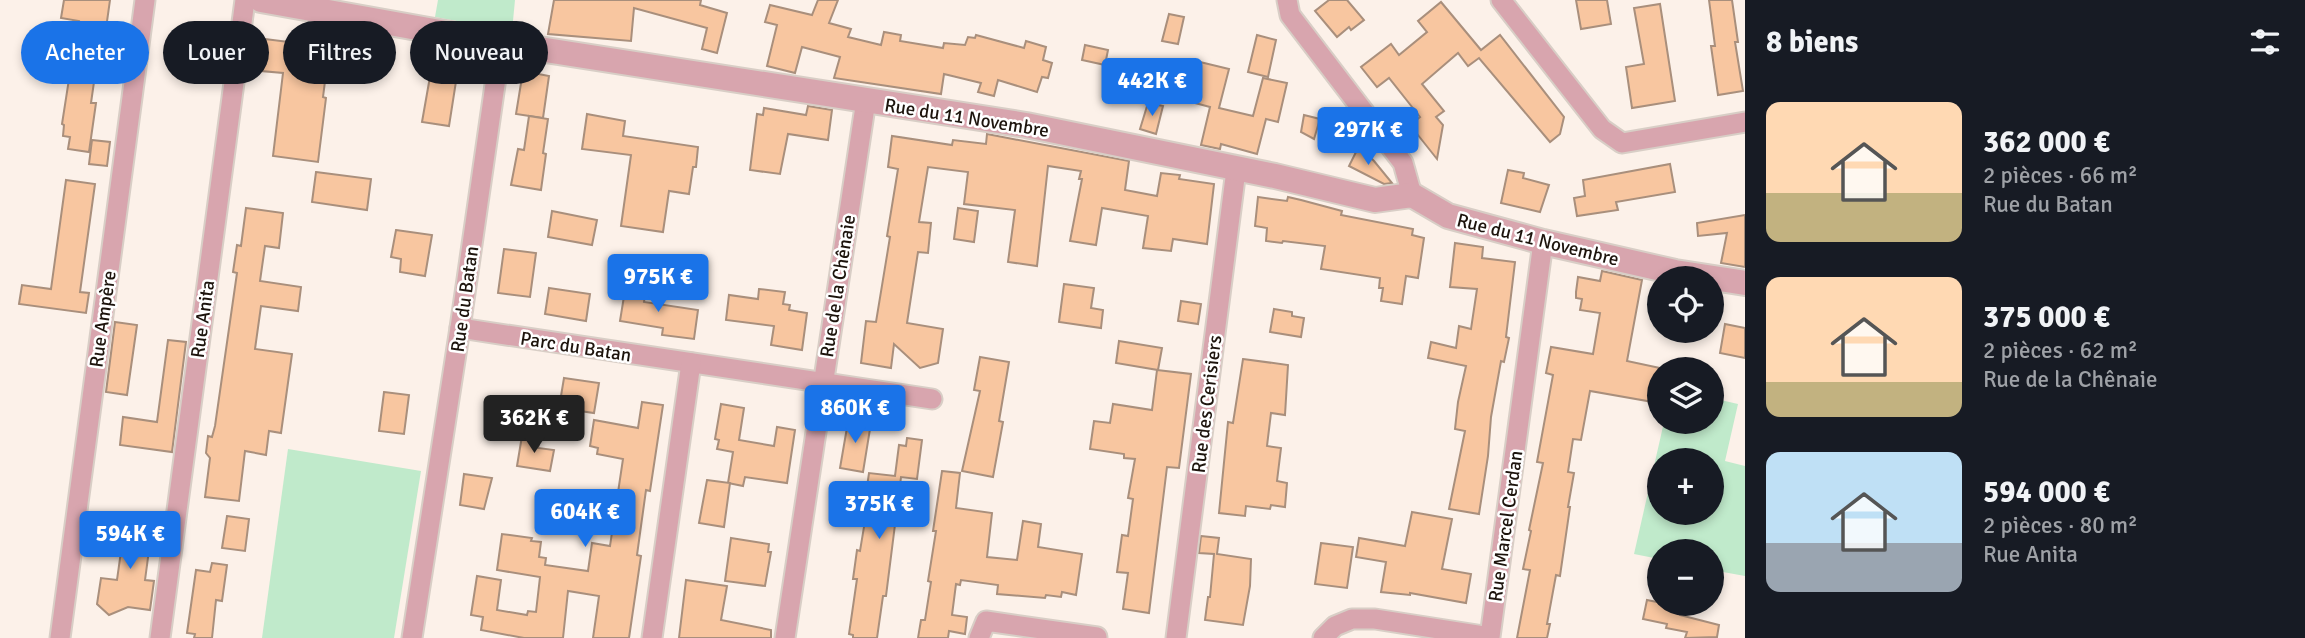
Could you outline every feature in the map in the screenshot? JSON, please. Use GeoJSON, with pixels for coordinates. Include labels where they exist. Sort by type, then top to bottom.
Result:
{"type":"FeatureCollection","features":[{"type":"Feature","properties":{"kind":"street","name":"Rue Ampère"},"geometry":{"type":"LineString","coordinates":[[60,638],[145,0]]}},
{"type":"Feature","properties":{"kind":"street","name":"Rue Anita"},"geometry":{"type":"LineString","coordinates":[[160,638],[245,0]]}},
{"type":"Feature","properties":{"kind":"street","name":"Rue du 11 Novembre"},"geometry":{"type":"LineString","coordinates":[[261,0],[410,27]]}},
{"type":"Feature","properties":{"kind":"street"},"geometry":{"type":"LineString","coordinates":[[1287,0],[1290,15],[1403,163],[1412,195]]}},
{"type":"Feature","properties":{"kind":"street"},"geometry":{"type":"LineString","coordinates":[[1501,0],[1602,129],[1622,143],[1745,122]]}},
{"type":"Feature","properties":{"kind":"street","name":"Rue du 11 Novembre"},"geometry":{"type":"LineString","coordinates":[[548,50],[1026,125],[1275,176],[1375,200],[1412,195],[1448,216],[1543,242],[1675,272],[1745,283]]}},
{"type":"Feature","properties":{"kind":"street","name":"Rue du Batan"},"geometry":{"type":"LineString","coordinates":[[412,638],[495,84]]}},
{"type":"Feature","properties":{"kind":"street","name":"Rue de la Chênaie"},"geometry":{"type":"LineString","coordinates":[[785,638],[866,100]]}},
{"type":"Feature","properties":{"kind":"street","name":"Rue des Cerisiers"},"geometry":{"type":"LineString","coordinates":[[1176,638],[1236,170]]}},
{"type":"Feature","properties":{"kind":"street","name":"Rue Marcel Cerdan"},"geometry":{"type":"LineString","coordinates":[[1323,638],[1335,626],[1352,619],[1375,618],[1490,637],[1543,242]]}},
{"type":"Feature","properties":{"kind":"street","name":"Parc du Batan"},"geometry":{"type":"LineString","coordinates":[[460,328],[932,399]]}},
{"type":"Feature","properties":{"kind":"street"},"geometry":{"type":"LineString","coordinates":[[652,638],[691,363]]}},
{"type":"Feature","properties":{"kind":"street"},"geometry":{"type":"LineString","coordinates":[[983,630],[1100,638]]}},
{"type":"Feature","properties":{"kind":"green space"},"geometry":{"type":"Polygon","coordinates":[[[438,0],[515,0],[513,21],[457,21],[435,17],[438,0]]]}},
{"type":"Feature","properties":{"kind":"green space"},"geometry":{"type":"Polygon","coordinates":[[[1724,401],[1738,404],[1725,461],[1745,466],[1745,576],[1724,572],[1724,539],[1647,539],[1647,557],[1634,554],[1647,497],[1647,525],[1724,525],[1724,448],[1658,448],[1661,434],[1724,434],[1724,401]]]}},
{"type":"Feature","properties":{"kind":"green space"},"geometry":{"type":"Polygon","coordinates":[[[288,449],[421,471],[394,638],[262,638],[288,449]]]}},
{"type":"Feature","properties":{"kind":"building"},"geometry":{"type":"Polygon","coordinates":[[[64,0],[110,0],[107,21],[61,18],[64,0]]]}},
{"type":"Feature","properties":{"kind":"building"},"geometry":{"type":"Polygon","coordinates":[[[554,0],[701,0],[700,5],[727,13],[717,53],[702,49],[707,28],[634,8],[631,41],[548,34],[554,0]]]}},
{"type":"Feature","properties":{"kind":"building"},"geometry":{"type":"Polygon","coordinates":[[[818,0],[838,0],[829,23],[851,29],[848,37],[881,45],[884,32],[901,35],[900,41],[943,48],[944,43],[965,45],[968,37],[975,38],[976,35],[1024,48],[1026,41],[1046,47],[1043,60],[1052,63],[1048,78],[1042,77],[1037,92],[998,80],[994,96],[978,92],[981,83],[944,74],[941,94],[834,78],[840,57],[802,47],[795,73],[767,66],[777,25],[765,22],[770,5],[812,15],[818,0]]]}},
{"type":"Feature","properties":{"kind":"building"},"geometry":{"type":"Polygon","coordinates":[[[1329,0],[1347,0],[1364,20],[1337,37],[1315,11],[1329,0]]]}},
{"type":"Feature","properties":{"kind":"building"},"geometry":{"type":"Polygon","coordinates":[[[1576,0],[1607,0],[1611,24],[1581,29],[1576,0]]]}},
{"type":"Feature","properties":{"kind":"building"},"geometry":{"type":"Polygon","coordinates":[[[1709,0],[1732,0],[1743,91],[1718,95],[1711,46],[1715,46],[1709,0]]]}},
{"type":"Feature","properties":{"kind":"building"},"geometry":{"type":"Polygon","coordinates":[[[1441,2],[1481,50],[1500,35],[1564,117],[1560,134],[1550,142],[1479,58],[1468,66],[1458,53],[1422,84],[1444,111],[1436,117],[1443,125],[1437,159],[1410,125],[1420,117],[1389,78],[1377,87],[1361,67],[1391,44],[1399,55],[1427,32],[1418,21],[1441,2]]]}},
{"type":"Feature","properties":{"kind":"building"},"geometry":{"type":"Polygon","coordinates":[[[1660,4],[1675,101],[1632,108],[1626,67],[1644,64],[1634,8],[1660,4]]]}},
{"type":"Feature","properties":{"kind":"building"},"geometry":{"type":"Polygon","coordinates":[[[1169,14],[1184,17],[1178,44],[1162,41],[1169,14]]]}},
{"type":"Feature","properties":{"kind":"building"},"geometry":{"type":"Polygon","coordinates":[[[1257,35],[1276,40],[1268,77],[1248,72],[1257,35]]]}},
{"type":"Feature","properties":{"kind":"building"},"geometry":{"type":"Polygon","coordinates":[[[269,40],[283,41],[283,73],[269,72],[269,40]]]}},
{"type":"Feature","properties":{"kind":"building"},"geometry":{"type":"Polygon","coordinates":[[[1085,45],[1108,50],[1105,65],[1082,60],[1085,45]]]}},
{"type":"Feature","properties":{"kind":"building"},"geometry":{"type":"Polygon","coordinates":[[[1200,62],[1229,69],[1219,108],[1253,116],[1263,78],[1287,83],[1278,122],[1266,119],[1257,154],[1221,144],[1220,149],[1201,145],[1210,107],[1195,103],[1200,84],[1196,83],[1200,62]]]}},
{"type":"Feature","properties":{"kind":"building"},"geometry":{"type":"Polygon","coordinates":[[[283,73],[283,84],[325,84],[323,97],[326,98],[318,162],[273,156],[283,73]]]}},
{"type":"Feature","properties":{"kind":"building"},"geometry":{"type":"Polygon","coordinates":[[[68,84],[94,84],[91,103],[96,103],[89,152],[68,149],[70,137],[63,136],[62,124],[68,84]]]}},
{"type":"Feature","properties":{"kind":"building"},"geometry":{"type":"Polygon","coordinates":[[[429,84],[456,84],[449,126],[422,122],[429,84]]]}},
{"type":"Feature","properties":{"kind":"building"},"geometry":{"type":"Polygon","coordinates":[[[521,84],[548,84],[543,118],[516,114],[521,84]]]}},
{"type":"Feature","properties":{"kind":"building"},"geometry":{"type":"Polygon","coordinates":[[[1148,103],[1163,106],[1156,134],[1140,129],[1148,103]]]}},
{"type":"Feature","properties":{"kind":"building"},"geometry":{"type":"Polygon","coordinates":[[[808,106],[832,110],[828,140],[788,134],[780,174],[750,170],[757,114],[763,115],[764,108],[806,115],[808,106]]]}},
{"type":"Feature","properties":{"kind":"building"},"geometry":{"type":"Polygon","coordinates":[[[587,114],[625,121],[623,136],[698,147],[689,194],[669,191],[663,232],[621,226],[631,155],[582,149],[587,114]]]}},
{"type":"Feature","properties":{"kind":"building"},"geometry":{"type":"Polygon","coordinates":[[[1304,115],[1320,119],[1314,139],[1301,132],[1304,115]]]}},
{"type":"Feature","properties":{"kind":"building"},"geometry":{"type":"Polygon","coordinates":[[[529,116],[548,119],[541,190],[511,185],[518,149],[524,150],[529,116]]]}},
{"type":"Feature","properties":{"kind":"building"},"geometry":{"type":"Polygon","coordinates":[[[987,134],[1129,161],[1125,190],[1157,196],[1161,173],[1180,175],[1179,179],[1214,184],[1207,244],[1173,239],[1171,251],[1143,248],[1148,216],[1102,208],[1096,245],[1070,241],[1082,179],[1079,179],[1081,171],[1048,166],[1037,266],[1008,262],[1015,210],[964,204],[968,172],[928,167],[919,222],[931,223],[928,253],[918,252],[907,323],[943,329],[938,363],[920,368],[894,344],[891,368],[861,363],[866,321],[876,322],[890,237],[887,236],[898,169],[888,167],[892,136],[952,145],[953,140],[986,144],[987,134]]]}},
{"type":"Feature","properties":{"kind":"building"},"geometry":{"type":"Polygon","coordinates":[[[92,140],[110,142],[107,166],[89,164],[92,140]]]}},
{"type":"Feature","properties":{"kind":"building"},"geometry":{"type":"Polygon","coordinates":[[[1359,146],[1392,183],[1384,184],[1349,166],[1359,146]]]}},
{"type":"Feature","properties":{"kind":"building"},"geometry":{"type":"Polygon","coordinates":[[[1670,164],[1675,192],[1616,202],[1618,210],[1577,216],[1574,198],[1585,196],[1583,180],[1670,164]]]}},
{"type":"Feature","properties":{"kind":"building"},"geometry":{"type":"Polygon","coordinates":[[[1508,170],[1524,173],[1523,178],[1549,185],[1540,212],[1501,203],[1508,170]]]}},
{"type":"Feature","properties":{"kind":"building"},"geometry":{"type":"Polygon","coordinates":[[[316,172],[371,179],[367,210],[312,202],[316,172]]]}},
{"type":"Feature","properties":{"kind":"building"},"geometry":{"type":"Polygon","coordinates":[[[66,180],[95,184],[80,292],[89,293],[86,313],[19,304],[22,285],[51,289],[66,180]]]}},
{"type":"Feature","properties":{"kind":"building"},"geometry":{"type":"Polygon","coordinates":[[[1258,197],[1287,201],[1288,197],[1342,211],[1341,215],[1413,229],[1412,235],[1424,238],[1418,278],[1406,276],[1402,304],[1381,301],[1383,288],[1379,288],[1380,278],[1321,269],[1325,246],[1266,241],[1267,228],[1255,226],[1258,197]]]}},
{"type":"Feature","properties":{"kind":"building"},"geometry":{"type":"Polygon","coordinates":[[[246,208],[283,213],[279,248],[265,246],[260,281],[301,287],[298,311],[261,306],[255,349],[292,354],[281,433],[269,431],[266,455],[245,451],[239,501],[205,497],[210,458],[206,453],[208,436],[212,437],[215,426],[237,273],[233,272],[237,245],[241,246],[246,208]]]}},
{"type":"Feature","properties":{"kind":"building"},"geometry":{"type":"Polygon","coordinates":[[[958,208],[978,211],[974,242],[954,239],[958,208]]]}},
{"type":"Feature","properties":{"kind":"building"},"geometry":{"type":"Polygon","coordinates":[[[552,211],[597,220],[592,245],[548,237],[552,211]]]}},
{"type":"Feature","properties":{"kind":"building"},"geometry":{"type":"Polygon","coordinates":[[[1745,215],[1745,267],[1721,263],[1727,233],[1698,236],[1697,223],[1745,215]]]}},
{"type":"Feature","properties":{"kind":"building"},"geometry":{"type":"Polygon","coordinates":[[[396,230],[432,235],[425,276],[400,272],[401,259],[391,257],[396,230]]]}},
{"type":"Feature","properties":{"kind":"building"},"geometry":{"type":"Polygon","coordinates":[[[1455,243],[1483,247],[1482,258],[1515,262],[1506,337],[1509,338],[1504,362],[1501,361],[1491,417],[1479,514],[1449,509],[1465,431],[1455,429],[1466,366],[1428,358],[1431,342],[1456,348],[1459,326],[1471,329],[1477,289],[1450,287],[1455,243]]]}},
{"type":"Feature","properties":{"kind":"building"},"geometry":{"type":"Polygon","coordinates":[[[504,249],[536,253],[530,297],[498,293],[504,249]]]}},
{"type":"Feature","properties":{"kind":"building"},"geometry":{"type":"Polygon","coordinates":[[[1602,271],[1642,280],[1627,361],[1647,365],[1647,401],[1590,391],[1581,440],[1573,439],[1568,472],[1574,473],[1570,507],[1560,576],[1556,575],[1547,624],[1550,624],[1547,638],[1517,638],[1530,570],[1523,569],[1543,463],[1537,462],[1553,375],[1546,373],[1551,347],[1593,354],[1600,313],[1580,310],[1582,299],[1576,298],[1576,292],[1578,277],[1600,281],[1602,271]]]}},
{"type":"Feature","properties":{"kind":"building"},"geometry":{"type":"Polygon","coordinates":[[[626,284],[646,287],[644,302],[698,310],[694,339],[662,335],[663,328],[620,321],[626,284]]]}},
{"type":"Feature","properties":{"kind":"building"},"geometry":{"type":"Polygon","coordinates":[[[1064,284],[1094,288],[1091,308],[1103,310],[1101,328],[1059,322],[1064,284]]]}},
{"type":"Feature","properties":{"kind":"building"},"geometry":{"type":"Polygon","coordinates":[[[549,288],[590,294],[586,321],[545,314],[549,288]]]}},
{"type":"Feature","properties":{"kind":"building"},"geometry":{"type":"Polygon","coordinates":[[[759,289],[785,292],[783,304],[790,305],[789,310],[807,313],[802,350],[771,345],[774,326],[726,320],[729,295],[758,299],[759,289]]]}},
{"type":"Feature","properties":{"kind":"building"},"geometry":{"type":"Polygon","coordinates":[[[1181,301],[1201,304],[1198,324],[1178,321],[1181,301]]]}},
{"type":"Feature","properties":{"kind":"building"},"geometry":{"type":"Polygon","coordinates":[[[1274,309],[1292,312],[1292,316],[1304,318],[1301,337],[1270,332],[1274,309]]]}},
{"type":"Feature","properties":{"kind":"building"},"geometry":{"type":"Polygon","coordinates":[[[115,322],[137,325],[127,395],[106,392],[115,322]]]}},
{"type":"Feature","properties":{"kind":"building"},"geometry":{"type":"Polygon","coordinates":[[[1725,324],[1745,328],[1745,358],[1720,353],[1722,343],[1724,343],[1725,324]]]}},
{"type":"Feature","properties":{"kind":"building"},"geometry":{"type":"Polygon","coordinates":[[[168,340],[186,342],[172,452],[120,445],[123,417],[157,422],[168,340]]]}},
{"type":"Feature","properties":{"kind":"building"},"geometry":{"type":"Polygon","coordinates":[[[1119,341],[1162,348],[1158,370],[1116,363],[1119,341]]]}},
{"type":"Feature","properties":{"kind":"building"},"geometry":{"type":"Polygon","coordinates":[[[980,357],[1009,362],[999,421],[1003,422],[993,477],[962,471],[980,391],[974,390],[980,357]]]}},
{"type":"Feature","properties":{"kind":"building"},"geometry":{"type":"Polygon","coordinates":[[[1243,359],[1288,365],[1285,415],[1271,413],[1267,446],[1281,448],[1277,481],[1287,483],[1285,507],[1271,505],[1270,509],[1246,506],[1245,516],[1219,513],[1228,422],[1233,423],[1243,359]]]}},
{"type":"Feature","properties":{"kind":"building"},"geometry":{"type":"Polygon","coordinates":[[[1157,370],[1191,374],[1179,468],[1167,467],[1149,613],[1123,609],[1128,573],[1117,572],[1122,535],[1128,536],[1133,499],[1128,498],[1135,459],[1124,458],[1124,454],[1090,449],[1094,421],[1110,423],[1113,404],[1152,410],[1157,370]]]}},
{"type":"Feature","properties":{"kind":"building"},"geometry":{"type":"Polygon","coordinates":[[[564,378],[599,383],[594,413],[559,408],[564,378]]]}},
{"type":"Feature","properties":{"kind":"building"},"geometry":{"type":"Polygon","coordinates":[[[384,392],[409,395],[404,434],[379,431],[384,392]]]}},
{"type":"Feature","properties":{"kind":"building"},"geometry":{"type":"Polygon","coordinates":[[[642,402],[663,405],[650,491],[646,490],[637,555],[641,556],[629,638],[593,638],[599,596],[568,591],[563,638],[524,638],[481,630],[483,617],[471,615],[477,576],[501,580],[497,610],[527,615],[528,611],[536,612],[540,577],[497,570],[502,534],[532,538],[531,541],[541,542],[539,557],[546,558],[545,565],[588,571],[592,543],[610,546],[623,459],[597,454],[598,448],[590,446],[594,420],[638,428],[642,402]]]}},
{"type":"Feature","properties":{"kind":"building"},"geometry":{"type":"Polygon","coordinates":[[[721,404],[744,408],[739,440],[774,446],[777,427],[795,430],[787,483],[745,477],[743,486],[728,483],[733,452],[717,449],[719,440],[715,439],[721,404]]]}},
{"type":"Feature","properties":{"kind":"building"},"geometry":{"type":"Polygon","coordinates":[[[849,416],[868,419],[866,429],[870,429],[863,472],[840,468],[849,416]]]}},
{"type":"Feature","properties":{"kind":"building"},"geometry":{"type":"Polygon","coordinates":[[[504,418],[522,421],[520,436],[502,433],[504,418]]]}},
{"type":"Feature","properties":{"kind":"building"},"geometry":{"type":"Polygon","coordinates":[[[522,436],[540,439],[538,448],[554,450],[550,471],[517,466],[522,436]]]}},
{"type":"Feature","properties":{"kind":"building"},"geometry":{"type":"Polygon","coordinates":[[[907,438],[922,440],[917,479],[901,477],[886,596],[883,596],[877,638],[853,638],[853,635],[849,634],[857,579],[853,579],[866,515],[863,514],[869,473],[895,476],[899,445],[906,446],[907,438]]]}},
{"type":"Feature","properties":{"kind":"building"},"geometry":{"type":"Polygon","coordinates":[[[942,471],[960,473],[956,508],[992,513],[987,557],[1017,560],[1023,521],[1041,524],[1038,547],[1082,554],[1076,595],[1062,592],[1061,597],[1046,595],[1045,598],[997,594],[998,585],[961,580],[960,585],[956,584],[952,615],[967,617],[965,634],[949,631],[948,638],[918,638],[921,620],[925,620],[931,582],[928,581],[942,471]]]}},
{"type":"Feature","properties":{"kind":"building"},"geometry":{"type":"Polygon","coordinates":[[[464,474],[492,478],[484,509],[460,505],[464,474]]]}},
{"type":"Feature","properties":{"kind":"building"},"geometry":{"type":"Polygon","coordinates":[[[707,480],[730,483],[724,527],[699,523],[707,480]]]}},
{"type":"Feature","properties":{"kind":"building"},"geometry":{"type":"Polygon","coordinates":[[[1412,512],[1452,519],[1442,569],[1471,574],[1466,603],[1410,593],[1381,592],[1386,562],[1356,557],[1359,538],[1405,546],[1412,512]]]}},
{"type":"Feature","properties":{"kind":"building"},"geometry":{"type":"Polygon","coordinates":[[[126,516],[153,520],[145,580],[154,581],[150,610],[128,607],[109,615],[97,604],[101,578],[117,580],[126,516]]]}},
{"type":"Feature","properties":{"kind":"building"},"geometry":{"type":"Polygon","coordinates":[[[227,516],[249,519],[245,551],[222,548],[227,516]]]}},
{"type":"Feature","properties":{"kind":"building"},"geometry":{"type":"Polygon","coordinates":[[[1201,536],[1219,538],[1217,554],[1251,559],[1250,586],[1243,625],[1205,620],[1214,554],[1199,553],[1201,536]]]}},
{"type":"Feature","properties":{"kind":"building"},"geometry":{"type":"Polygon","coordinates":[[[731,538],[769,544],[768,552],[771,552],[765,586],[725,581],[731,538]]]}},
{"type":"Feature","properties":{"kind":"building"},"geometry":{"type":"Polygon","coordinates":[[[1321,543],[1353,547],[1347,588],[1315,584],[1321,543]]]}},
{"type":"Feature","properties":{"kind":"building"},"geometry":{"type":"Polygon","coordinates":[[[212,563],[227,565],[222,601],[216,600],[212,638],[194,638],[195,634],[187,633],[196,570],[210,572],[212,563]]]}},
{"type":"Feature","properties":{"kind":"building"},"geometry":{"type":"Polygon","coordinates":[[[686,580],[727,586],[721,620],[771,630],[771,638],[679,638],[686,580]]]}},
{"type":"Feature","properties":{"kind":"building"},"geometry":{"type":"Polygon","coordinates":[[[1647,600],[1647,616],[1684,616],[1719,625],[1717,637],[1685,638],[1687,632],[1666,628],[1667,624],[1643,619],[1647,600]]]}}]}
